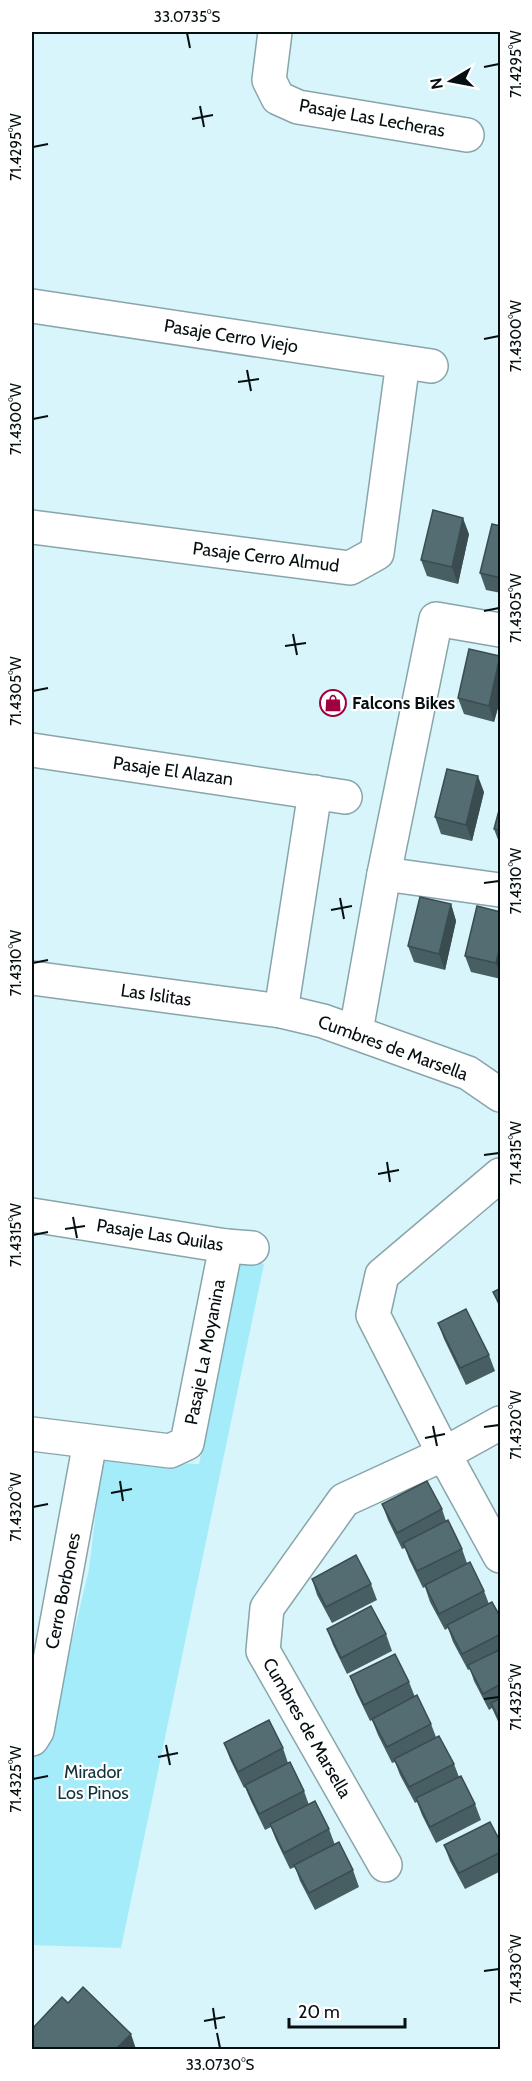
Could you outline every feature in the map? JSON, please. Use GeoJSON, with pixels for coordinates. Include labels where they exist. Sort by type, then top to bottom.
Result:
{"type":"FeatureCollection","features":[{"type":"Feature","properties":{"kind":"street","name":"Pasaje Las Lecheras"},"geometry":{"type":"LineString","coordinates":[[275,32],[269,80],[278,98],[298,107],[466,135]]}},
{"type":"Feature","properties":{"kind":"street","name":"Pasaje Cerro Viejo"},"geometry":{"type":"LineString","coordinates":[[32,306],[417,364]]}},
{"type":"Feature","properties":{"kind":"street","name":"Pasaje Cerro Almud"},"geometry":{"type":"LineString","coordinates":[[32,527],[350,568],[377,553],[417,364]]}},
{"type":"Feature","properties":{"kind":"street"},"geometry":{"type":"LineString","coordinates":[[356,1031],[384,874],[436,619],[501,630]]}},
{"type":"Feature","properties":{"kind":"street","name":"Pasaje El Alazan"},"geometry":{"type":"LineString","coordinates":[[32,750],[330,794],[281,1011]]}},
{"type":"Feature","properties":{"kind":"street"},"geometry":{"type":"LineString","coordinates":[[384,874],[501,890]]}},
{"type":"Feature","properties":{"kind":"street","name":"Las Islitas"},"geometry":{"type":"LineString","coordinates":[[32,978],[281,1011]]}},
{"type":"Feature","properties":{"kind":"street","name":"Cumbres de Marsella"},"geometry":{"type":"LineString","coordinates":[[281,1011],[356,1031],[468,1073],[501,1095]]}},
{"type":"Feature","properties":{"kind":"street"},"geometry":{"type":"LineString","coordinates":[[501,1175],[382,1275],[374,1315],[444,1454],[501,1556]]}},
{"type":"Feature","properties":{"kind":"street","name":"Pasaje Las Quilas"},"geometry":{"type":"LineString","coordinates":[[32,1215],[239,1247]]}},
{"type":"Feature","properties":{"kind":"street","name":"Pasaje La Moyanina"},"geometry":{"type":"LineString","coordinates":[[32,1434],[170,1450],[187,1443],[239,1247]]}},
{"type":"Feature","properties":{"kind":"street","name":"Cumbres de Marsella"},"geometry":{"type":"LineString","coordinates":[[385,1865],[263,1651],[267,1608],[344,1500],[444,1454],[501,1423]]}},
{"type":"Feature","properties":{"kind":"street","name":"Cerro Borbones"},"geometry":{"type":"LineString","coordinates":[[32,1738],[37,1731],[90,1442]]}},
{"type":"Feature","properties":{"kind":"green space","name":"Mirador Los Pinos"},"geometry":{"type":"Polygon","coordinates":[[[238,1258],[264,1264],[121,1948],[32,1945],[32,1756],[49,1738],[89,1569],[102,1460],[199,1464],[238,1258]]]}},
{"type":"Feature","properties":{"kind":"building"},"geometry":{"type":"Polygon","coordinates":[[[433,510],[463,518],[452,567],[421,560],[433,510]]]}},
{"type":"Feature","properties":{"kind":"building"},"geometry":{"type":"Polygon","coordinates":[[[492,524],[501,526],[501,578],[480,573],[492,524]]]}},
{"type":"Feature","properties":{"kind":"building"},"geometry":{"type":"Polygon","coordinates":[[[469,649],[500,656],[489,706],[458,698],[469,649]]]}},
{"type":"Feature","properties":{"kind":"building"},"geometry":{"type":"Polygon","coordinates":[[[447,769],[478,776],[466,825],[435,817],[447,769]]]}},
{"type":"Feature","properties":{"kind":"building"},"geometry":{"type":"Polygon","coordinates":[[[501,803],[501,830],[494,829],[501,803]]]}},
{"type":"Feature","properties":{"kind":"building"},"geometry":{"type":"Polygon","coordinates":[[[420,897],[451,904],[439,954],[408,946],[420,897]]]}},
{"type":"Feature","properties":{"kind":"building"},"geometry":{"type":"Polygon","coordinates":[[[477,906],[501,912],[501,943],[496,963],[465,956],[477,906]]]}},
{"type":"Feature","properties":{"kind":"building"},"geometry":{"type":"Polygon","coordinates":[[[501,1288],[501,1307],[493,1292],[501,1288]]]}},
{"type":"Feature","properties":{"kind":"building"},"geometry":{"type":"Polygon","coordinates":[[[466,1309],[489,1355],[460,1368],[438,1323],[466,1309]]]}},
{"type":"Feature","properties":{"kind":"building"},"geometry":{"type":"Polygon","coordinates":[[[427,1481],[442,1509],[397,1533],[382,1504],[427,1481]]]}},
{"type":"Feature","properties":{"kind":"building"},"geometry":{"type":"Polygon","coordinates":[[[448,1520],[462,1549],[417,1571],[403,1543],[448,1520]]]}},
{"type":"Feature","properties":{"kind":"building"},"geometry":{"type":"Polygon","coordinates":[[[356,1555],[371,1584],[326,1607],[312,1579],[356,1555]]]}},
{"type":"Feature","properties":{"kind":"building"},"geometry":{"type":"Polygon","coordinates":[[[470,1562],[484,1591],[439,1614],[425,1585],[470,1562]]]}},
{"type":"Feature","properties":{"kind":"building"},"geometry":{"type":"Polygon","coordinates":[[[492,1602],[501,1618],[501,1634],[462,1654],[447,1625],[492,1602]]]}},
{"type":"Feature","properties":{"kind":"building"},"geometry":{"type":"Polygon","coordinates":[[[371,1606],[386,1634],[341,1658],[327,1629],[371,1606]]]}},
{"type":"Feature","properties":{"kind":"building"},"geometry":{"type":"Polygon","coordinates":[[[501,1649],[501,1684],[483,1694],[468,1665],[501,1649]]]}},
{"type":"Feature","properties":{"kind":"building"},"geometry":{"type":"Polygon","coordinates":[[[395,1654],[409,1682],[364,1705],[350,1676],[395,1654]]]}},
{"type":"Feature","properties":{"kind":"building"},"geometry":{"type":"Polygon","coordinates":[[[417,1695],[431,1724],[387,1747],[372,1719],[417,1695]]]}},
{"type":"Feature","properties":{"kind":"building"},"geometry":{"type":"Polygon","coordinates":[[[501,1698],[501,1723],[491,1703],[501,1698]]]}},
{"type":"Feature","properties":{"kind":"building"},"geometry":{"type":"Polygon","coordinates":[[[269,1720],[283,1748],[238,1772],[224,1743],[269,1720]]]}},
{"type":"Feature","properties":{"kind":"building"},"geometry":{"type":"Polygon","coordinates":[[[439,1736],[454,1764],[409,1787],[394,1759],[439,1736]]]}},
{"type":"Feature","properties":{"kind":"building"},"geometry":{"type":"Polygon","coordinates":[[[290,1762],[304,1791],[259,1814],[245,1785],[290,1762]]]}},
{"type":"Feature","properties":{"kind":"building"},"geometry":{"type":"Polygon","coordinates":[[[461,1776],[475,1804],[430,1827],[416,1798],[461,1776]]]}},
{"type":"Feature","properties":{"kind":"building"},"geometry":{"type":"Polygon","coordinates":[[[315,1801],[329,1829],[284,1853],[270,1824],[315,1801]]]}},
{"type":"Feature","properties":{"kind":"building"},"geometry":{"type":"Polygon","coordinates":[[[490,1822],[501,1843],[501,1852],[459,1873],[444,1845],[490,1822]]]}},
{"type":"Feature","properties":{"kind":"building"},"geometry":{"type":"Polygon","coordinates":[[[339,1842],[353,1870],[309,1893],[294,1865],[339,1842]]]}},
{"type":"Feature","properties":{"kind":"building"},"geometry":{"type":"Polygon","coordinates":[[[83,1987],[131,2034],[116,2049],[32,2049],[32,2029],[62,1997],[68,2003],[83,1987]]]}},
{"type":"Feature","properties":{"kind":"place","name":"Falcons Bikes"},"geometry":{"type":"Point","coordinates":[333,703]}}]}
